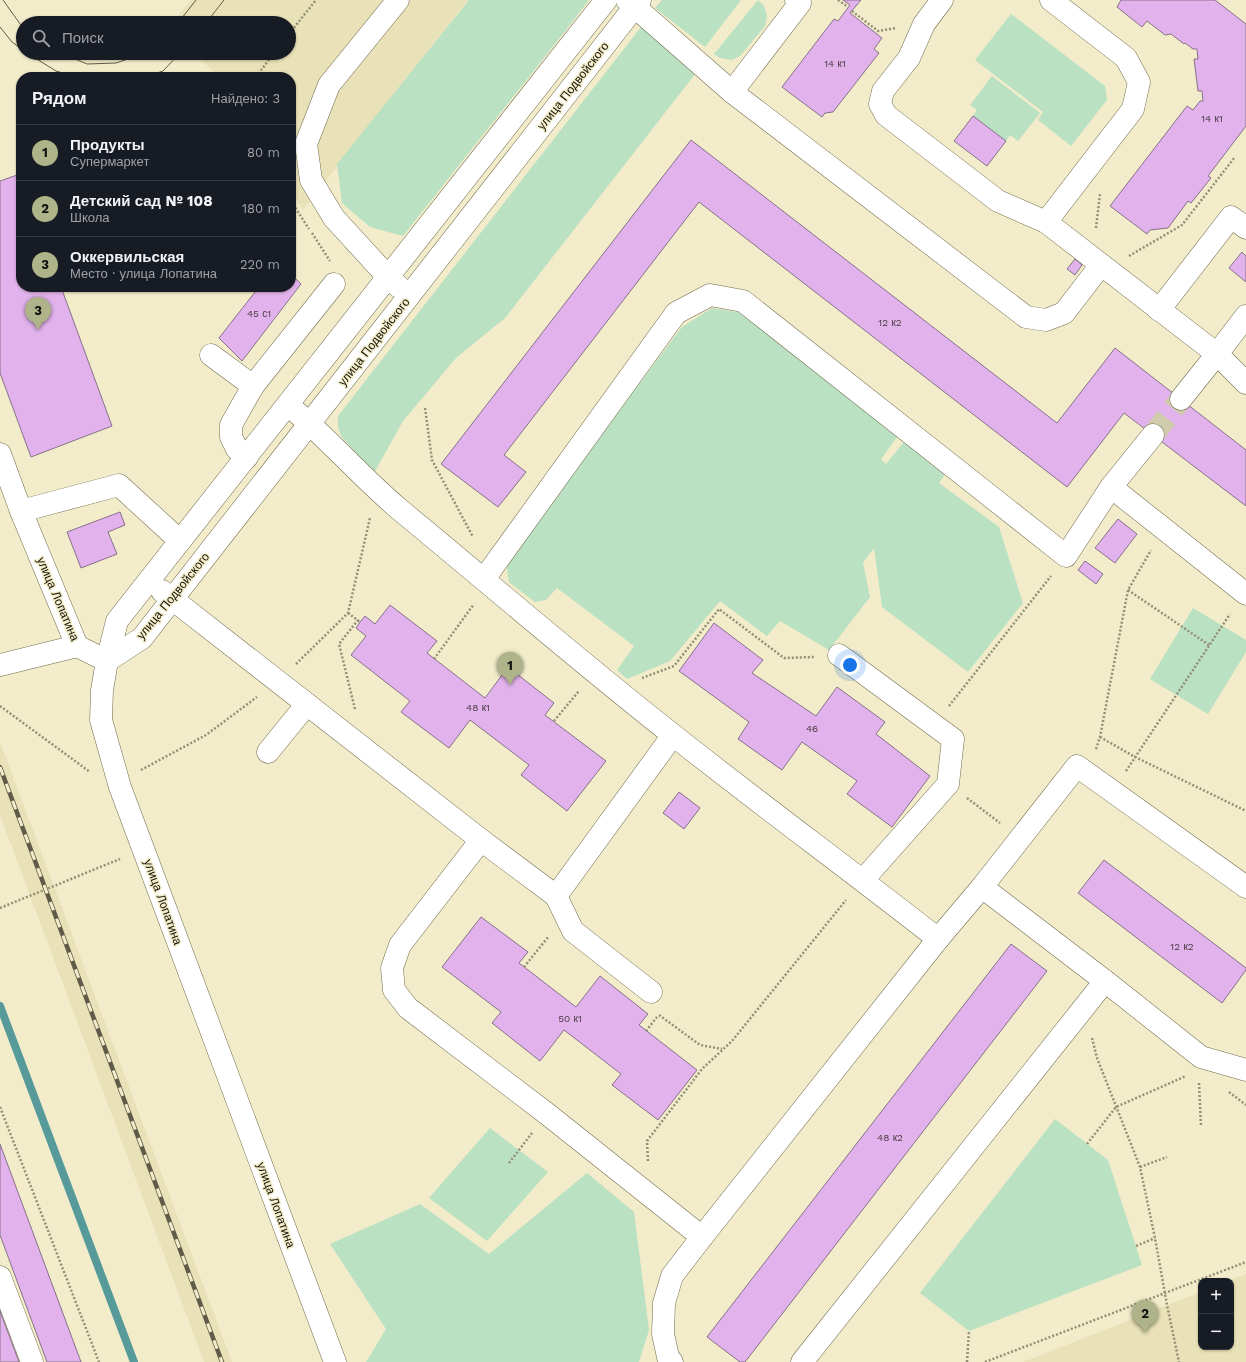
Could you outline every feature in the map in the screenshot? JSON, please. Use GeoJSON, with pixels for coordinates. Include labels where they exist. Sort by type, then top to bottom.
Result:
{"type":"FeatureCollection","features":[{"type":"Feature","properties":{"kind":"street"},"geometry":{"type":"LineString","coordinates":[[398,0],[329,85],[306,144],[311,180],[334,218],[388,277],[409,296]]}},
{"type":"Feature","properties":{"kind":"street"},"geometry":{"type":"LineString","coordinates":[[107,661],[117,621],[606,0]]}},
{"type":"Feature","properties":{"kind":"street"},"geometry":{"type":"LineString","coordinates":[[732,92],[800,3],[796,0]]}},
{"type":"Feature","properties":{"kind":"street"},"geometry":{"type":"LineString","coordinates":[[942,0],[924,24],[909,58],[883,91],[880,104],[886,116],[998,201],[1046,222],[1217,354],[1246,383]]}},
{"type":"Feature","properties":{"kind":"street"},"geometry":{"type":"LineString","coordinates":[[1046,222],[1133,109],[1139,82],[1126,58],[1051,0]]}},
{"type":"Feature","properties":{"kind":"street"},"geometry":{"type":"LineString","coordinates":[[634,2],[732,92],[1026,317],[1046,320],[1064,312],[1101,264]]}},
{"type":"Feature","properties":{"kind":"street","name":"улица Подвойского"},"geometry":{"type":"LineString","coordinates":[[107,661],[142,638],[409,296],[634,2]]}},
{"type":"Feature","properties":{"kind":"street"},"geometry":{"type":"LineString","coordinates":[[1159,310],[1231,217],[1246,228]]}},
{"type":"Feature","properties":{"kind":"street"},"geometry":{"type":"LineString","coordinates":[[247,457],[237,449],[231,437],[231,425],[254,386],[334,284]]}},
{"type":"Feature","properties":{"kind":"street"},"geometry":{"type":"LineString","coordinates":[[488,578],[676,313],[710,295],[743,301],[1066,556],[1111,488],[1153,435]]}},
{"type":"Feature","properties":{"kind":"street"},"geometry":{"type":"LineString","coordinates":[[1181,399],[1246,316]]}},
{"type":"Feature","properties":{"kind":"street"},"geometry":{"type":"LineString","coordinates":[[211,355],[254,386]]}},
{"type":"Feature","properties":{"kind":"street"},"geometry":{"type":"LineString","coordinates":[[288,405],[310,423],[376,490],[488,578],[594,671],[673,735],[938,939]]}},
{"type":"Feature","properties":{"kind":"street","name":"улица Лопатина"},"geometry":{"type":"LineString","coordinates":[[0,454],[21,511],[77,646],[107,661],[102,690],[101,720],[120,787],[335,1362]]}},
{"type":"Feature","properties":{"kind":"street"},"geometry":{"type":"LineString","coordinates":[[21,511],[119,484],[180,541]]}},
{"type":"Feature","properties":{"kind":"street"},"geometry":{"type":"LineString","coordinates":[[1111,488],[1245,593]]}},
{"type":"Feature","properties":{"kind":"street"},"geometry":{"type":"LineString","coordinates":[[149,581],[481,840],[556,896],[573,931],[651,992]]}},
{"type":"Feature","properties":{"kind":"street"},"geometry":{"type":"LineString","coordinates":[[0,665],[77,646]]}},
{"type":"Feature","properties":{"kind":"street"},"geometry":{"type":"LineString","coordinates":[[839,655],[953,739],[948,784],[863,880]]}},
{"type":"Feature","properties":{"kind":"street"},"geometry":{"type":"LineString","coordinates":[[268,752],[307,704]]}},
{"type":"Feature","properties":{"kind":"street"},"geometry":{"type":"LineString","coordinates":[[556,896],[673,735]]}},
{"type":"Feature","properties":{"kind":"street"},"geometry":{"type":"LineString","coordinates":[[672,1362],[668,1357],[663,1334],[664,1303],[672,1276],[938,939],[982,887],[1077,766],[1246,887]]}},
{"type":"Feature","properties":{"kind":"street"},"geometry":{"type":"LineString","coordinates":[[481,840],[400,945],[392,968],[394,990],[408,1008],[546,1113],[702,1237]]}},
{"type":"Feature","properties":{"kind":"street"},"geometry":{"type":"LineString","coordinates":[[982,887],[1201,1057],[1246,1070]]}},
{"type":"Feature","properties":{"kind":"street"},"geometry":{"type":"LineString","coordinates":[[802,1362],[1105,981]]}},
{"type":"Feature","properties":{"kind":"street"},"geometry":{"type":"LineString","coordinates":[[0,1277],[32,1362]]}},
{"type":"Feature","properties":{"kind":"path"},"geometry":{"type":"LineString","coordinates":[[296,25],[316,0]]}},
{"type":"Feature","properties":{"kind":"path"},"geometry":{"type":"LineString","coordinates":[[838,0],[848,8]]}},
{"type":"Feature","properties":{"kind":"path"},"geometry":{"type":"LineString","coordinates":[[852,11],[878,31],[924,24]]}},
{"type":"Feature","properties":{"kind":"path"},"geometry":{"type":"LineString","coordinates":[[260,72],[269,60]]}},
{"type":"Feature","properties":{"kind":"path"},"geometry":{"type":"LineString","coordinates":[[1082,250],[1096,232],[1103,167],[1098,154]]}},
{"type":"Feature","properties":{"kind":"path"},"geometry":{"type":"LineString","coordinates":[[1128,256],[1182,225],[1235,157]]}},
{"type":"Feature","properties":{"kind":"path"},"geometry":{"type":"LineString","coordinates":[[296,209],[334,267],[334,284]]}},
{"type":"Feature","properties":{"kind":"path"},"geometry":{"type":"LineString","coordinates":[[426,408],[432,460],[488,578],[434,658]]}},
{"type":"Feature","properties":{"kind":"path"},"geometry":{"type":"LineString","coordinates":[[138,771],[206,735],[278,681],[348,613],[376,490]]}},
{"type":"Feature","properties":{"kind":"path"},"geometry":{"type":"LineString","coordinates":[[1088,774],[1100,737],[1128,590],[1163,528]]}},
{"type":"Feature","properties":{"kind":"path"},"geometry":{"type":"LineString","coordinates":[[934,725],[1066,556]]}},
{"type":"Feature","properties":{"kind":"path"},"geometry":{"type":"LineString","coordinates":[[1128,590],[1209,645]]}},
{"type":"Feature","properties":{"kind":"path"},"geometry":{"type":"LineString","coordinates":[[1112,792],[1245,593]]}},
{"type":"Feature","properties":{"kind":"path"},"geometry":{"type":"LineString","coordinates":[[616,688],[674,666],[719,609],[784,658],[839,655]]}},
{"type":"Feature","properties":{"kind":"path"},"geometry":{"type":"LineString","coordinates":[[348,613],[359,621],[339,644],[355,711]]}},
{"type":"Feature","properties":{"kind":"path"},"geometry":{"type":"LineString","coordinates":[[554,721],[594,671]]}},
{"type":"Feature","properties":{"kind":"path"},"geometry":{"type":"LineString","coordinates":[[0,706],[94,775]]}},
{"type":"Feature","properties":{"kind":"path"},"geometry":{"type":"LineString","coordinates":[[1100,737],[1135,757],[1246,811]]}},
{"type":"Feature","properties":{"kind":"path"},"geometry":{"type":"LineString","coordinates":[[948,784],[1021,838]]}},
{"type":"Feature","properties":{"kind":"path"},"geometry":{"type":"LineString","coordinates":[[0,908],[143,850]]}},
{"type":"Feature","properties":{"kind":"path"},"geometry":{"type":"LineString","coordinates":[[649,1195],[647,1141],[702,1069],[732,1041],[863,880]]}},
{"type":"Feature","properties":{"kind":"path"},"geometry":{"type":"LineString","coordinates":[[524,966],[566,915]]}},
{"type":"Feature","properties":{"kind":"path"},"geometry":{"type":"LineString","coordinates":[[651,992],[651,1009],[700,1045],[722,1049]]}},
{"type":"Feature","properties":{"kind":"path"},"geometry":{"type":"LineString","coordinates":[[1083,1009],[1097,1058],[1140,1167],[1179,1362]]}},
{"type":"Feature","properties":{"kind":"path"},"geometry":{"type":"LineString","coordinates":[[646,1031],[659,1015]]}},
{"type":"Feature","properties":{"kind":"path"},"geometry":{"type":"LineString","coordinates":[[1087,1144],[1116,1107],[1192,1073]]}},
{"type":"Feature","properties":{"kind":"path"},"geometry":{"type":"LineString","coordinates":[[1199,1077],[1201,1127]]}},
{"type":"Feature","properties":{"kind":"path"},"geometry":{"type":"LineString","coordinates":[[0,1107],[99,1362]]}},
{"type":"Feature","properties":{"kind":"path"},"geometry":{"type":"LineString","coordinates":[[509,1163],[546,1113]]}},
{"type":"Feature","properties":{"kind":"path"},"geometry":{"type":"LineString","coordinates":[[1140,1167],[1166,1157]]}},
{"type":"Feature","properties":{"kind":"path"},"geometry":{"type":"LineString","coordinates":[[1136,1246],[1155,1238]]}},
{"type":"Feature","properties":{"kind":"path"},"geometry":{"type":"LineString","coordinates":[[985,1362],[1246,1262]]}},
{"type":"Feature","properties":{"kind":"path"},"geometry":{"type":"LineString","coordinates":[[967,1362],[969,1331]]}},
{"type":"Feature","properties":{"kind":"shaded area"},"geometry":{"type":"Polygon","coordinates":[[[191,0],[468,0],[303,210],[296,199],[296,72],[214,72],[201,60],[296,60],[296,16],[178,16],[191,0]]]}},
{"type":"Feature","properties":{"kind":"shaded area"},"geometry":{"type":"Polygon","coordinates":[[[0,742],[232,1362],[204,1362],[0,815],[0,742]]]}},
{"type":"Feature","properties":{"kind":"shaded area"},"geometry":{"type":"Polygon","coordinates":[[[1246,1274],[1246,1362],[1023,1362],[1198,1293],[1198,1350],[1234,1350],[1234,1279],[1246,1274]]]}},
{"type":"Feature","properties":{"kind":"green space"},"geometry":{"type":"Polygon","coordinates":[[[469,0],[589,0],[403,236],[370,227],[342,203],[337,164],[469,0]]]}},
{"type":"Feature","properties":{"kind":"green space"},"geometry":{"type":"Polygon","coordinates":[[[662,0],[741,0],[705,47],[655,8],[662,0]]]}},
{"type":"Feature","properties":{"kind":"green space"},"geometry":{"type":"Polygon","coordinates":[[[758,0],[764,6],[767,16],[765,26],[740,56],[732,60],[720,58],[714,54],[758,0]]]}},
{"type":"Feature","properties":{"kind":"green space"},"geometry":{"type":"Polygon","coordinates":[[[1011,14],[1105,86],[1107,100],[1071,146],[1038,120],[1043,112],[975,60],[1011,14]]]}},
{"type":"Feature","properties":{"kind":"green space"},"geometry":{"type":"Polygon","coordinates":[[[641,27],[696,73],[505,318],[456,358],[403,421],[374,473],[341,436],[338,427],[338,416],[641,27]]]}},
{"type":"Feature","properties":{"kind":"green space"},"geometry":{"type":"Polygon","coordinates":[[[992,76],[1040,113],[1018,141],[1010,135],[1006,141],[973,116],[977,110],[970,105],[992,76]]]}},
{"type":"Feature","properties":{"kind":"green space"},"geometry":{"type":"Polygon","coordinates":[[[712,308],[743,313],[898,436],[881,459],[886,464],[908,437],[949,469],[939,483],[999,527],[1023,603],[968,672],[882,607],[874,548],[863,563],[870,597],[829,650],[780,621],[767,636],[720,601],[670,661],[627,679],[617,670],[634,646],[557,588],[546,600],[535,602],[509,582],[507,569],[508,559],[682,327],[712,308]]]}},
{"type":"Feature","properties":{"kind":"green space"},"geometry":{"type":"Polygon","coordinates":[[[1193,608],[1246,640],[1246,652],[1208,714],[1150,679],[1193,608]]]}},
{"type":"Feature","properties":{"kind":"green space"},"geometry":{"type":"Polygon","coordinates":[[[1055,1119],[1108,1160],[1142,1265],[969,1331],[920,1293],[1055,1119]]]}},
{"type":"Feature","properties":{"kind":"green space"},"geometry":{"type":"Polygon","coordinates":[[[490,1128],[548,1172],[487,1241],[429,1198],[490,1128]]]}},
{"type":"Feature","properties":{"kind":"green space"},"geometry":{"type":"Polygon","coordinates":[[[587,1173],[634,1212],[649,1330],[639,1362],[366,1362],[386,1329],[330,1244],[420,1204],[489,1254],[587,1173]]]}},
{"type":"Feature","properties":{"kind":"building"},"geometry":{"type":"Polygon","coordinates":[[[843,0],[861,0],[850,13],[882,38],[874,49],[879,53],[833,112],[825,113],[822,117],[782,87],[834,19],[838,21],[850,5],[843,0]]]}},
{"type":"Feature","properties":{"kind":"building"},"geometry":{"type":"Polygon","coordinates":[[[1121,0],[1215,0],[1246,24],[1246,126],[1208,176],[1211,178],[1191,203],[1188,201],[1168,228],[1150,230],[1147,234],[1110,206],[1187,106],[1193,110],[1200,101],[1203,101],[1202,91],[1198,91],[1194,59],[1198,59],[1197,49],[1193,49],[1185,43],[1184,44],[1171,34],[1165,35],[1147,21],[1142,27],[1117,7],[1121,0]]]}},
{"type":"Feature","properties":{"kind":"building"},"geometry":{"type":"Polygon","coordinates":[[[973,116],[1006,141],[987,166],[954,141],[973,116]]]}},
{"type":"Feature","properties":{"kind":"building"},"geometry":{"type":"Polygon","coordinates":[[[691,140],[1057,423],[1115,348],[1246,450],[1246,506],[1124,413],[1067,487],[699,202],[504,455],[526,472],[498,507],[441,464],[691,140]]]}},
{"type":"Feature","properties":{"kind":"building"},"geometry":{"type":"Polygon","coordinates":[[[16,175],[16,292],[63,292],[112,426],[31,457],[0,373],[0,181],[16,175]]]}},
{"type":"Feature","properties":{"kind":"building"},"geometry":{"type":"Polygon","coordinates":[[[1242,252],[1246,256],[1246,282],[1229,268],[1242,252]]]}},
{"type":"Feature","properties":{"kind":"building"},"geometry":{"type":"Polygon","coordinates":[[[1075,259],[1082,265],[1075,275],[1067,269],[1075,259]]]}},
{"type":"Feature","properties":{"kind":"building"},"geometry":{"type":"Polygon","coordinates":[[[296,279],[301,284],[296,291],[296,279]]]}},
{"type":"Feature","properties":{"kind":"building"},"geometry":{"type":"Polygon","coordinates":[[[255,292],[295,292],[242,361],[219,338],[255,292]]]}},
{"type":"Feature","properties":{"kind":"building"},"geometry":{"type":"Polygon","coordinates":[[[120,512],[125,525],[108,532],[117,554],[81,568],[67,532],[120,512]]]}},
{"type":"Feature","properties":{"kind":"building"},"geometry":{"type":"Polygon","coordinates":[[[1118,519],[1137,534],[1115,563],[1095,548],[1118,519]]]}},
{"type":"Feature","properties":{"kind":"building"},"geometry":{"type":"Polygon","coordinates":[[[1085,561],[1103,574],[1096,584],[1078,570],[1085,561]]]}},
{"type":"Feature","properties":{"kind":"building"},"geometry":{"type":"Polygon","coordinates":[[[390,605],[437,641],[427,653],[485,698],[508,667],[554,703],[545,715],[606,761],[567,811],[521,775],[529,765],[470,720],[449,748],[401,712],[410,701],[351,655],[366,636],[356,628],[360,622],[365,616],[375,624],[390,605]]]}},
{"type":"Feature","properties":{"kind":"building"},"geometry":{"type":"Polygon","coordinates":[[[714,623],[763,660],[752,673],[816,716],[837,687],[885,722],[876,734],[930,776],[892,827],[847,794],[857,781],[802,742],[782,770],[738,739],[749,722],[679,671],[714,623]]]}},
{"type":"Feature","properties":{"kind":"building"},"geometry":{"type":"Polygon","coordinates":[[[679,792],[700,808],[684,829],[663,813],[679,792]]]}},
{"type":"Feature","properties":{"kind":"building"},"geometry":{"type":"Polygon","coordinates":[[[1104,860],[1246,968],[1222,1003],[1078,893],[1104,860]]]}},
{"type":"Feature","properties":{"kind":"building"},"geometry":{"type":"Polygon","coordinates":[[[481,917],[528,952],[519,963],[576,1007],[600,976],[648,1014],[639,1025],[697,1070],[658,1120],[612,1085],[621,1074],[564,1030],[540,1061],[492,1023],[501,1012],[442,967],[481,917]]]}},
{"type":"Feature","properties":{"kind":"building"},"geometry":{"type":"Polygon","coordinates":[[[1011,944],[1047,971],[745,1362],[740,1362],[707,1337],[1011,944]]]}},
{"type":"Feature","properties":{"kind":"building"},"geometry":{"type":"Polygon","coordinates":[[[0,1144],[81,1362],[47,1362],[0,1235],[0,1144]]]}},
{"type":"Feature","properties":{"kind":"building"},"geometry":{"type":"Polygon","coordinates":[[[0,1311],[19,1362],[0,1362],[0,1311]]]}},
{"type":"Feature","properties":{"kind":"waterway"},"geometry":{"type":"LineString","coordinates":[[0,1006],[134,1362]]}},
{"type":"Feature","properties":{"kind":"tunnel"},"geometry":{"type":"LineString","coordinates":[[1153,435],[1181,399]]}},
{"type":"Feature","properties":{"kind":"tram line"},"geometry":{"type":"LineString","coordinates":[[3,0],[16,18]]}},
{"type":"Feature","properties":{"kind":"tram line"},"geometry":{"type":"LineString","coordinates":[[183,16],[196,0]]}},
{"type":"Feature","properties":{"kind":"tram line"},"geometry":{"type":"LineString","coordinates":[[211,16],[224,0]]}},
{"type":"Feature","properties":{"kind":"tram line"},"geometry":{"type":"LineString","coordinates":[[0,27],[16,45]]}},
{"type":"Feature","properties":{"kind":"tram line"},"geometry":{"type":"LineString","coordinates":[[38,60],[59,72]]}},
{"type":"Feature","properties":{"kind":"tram line"},"geometry":{"type":"LineString","coordinates":[[78,60],[87,64],[116,63],[125,60]]}},
{"type":"Feature","properties":{"kind":"tram line"},"geometry":{"type":"LineString","coordinates":[[160,72],[163,71],[173,60]]}},
{"type":"Feature","properties":{"kind":"railway"},"geometry":{"type":"LineString","coordinates":[[0,767],[222,1362]]}},
{"type":"Feature","properties":{"kind":"place","name":"Оккервильская"},"geometry":{"type":"Point","coordinates":[38,330]}},
{"type":"Feature","properties":{"kind":"place","name":"Продукты"},"geometry":{"type":"Point","coordinates":[510,685]}},
{"type":"Feature","properties":{"kind":"place","name":"Детский сад № 108"},"geometry":{"type":"Point","coordinates":[1145,1333]}}]}
